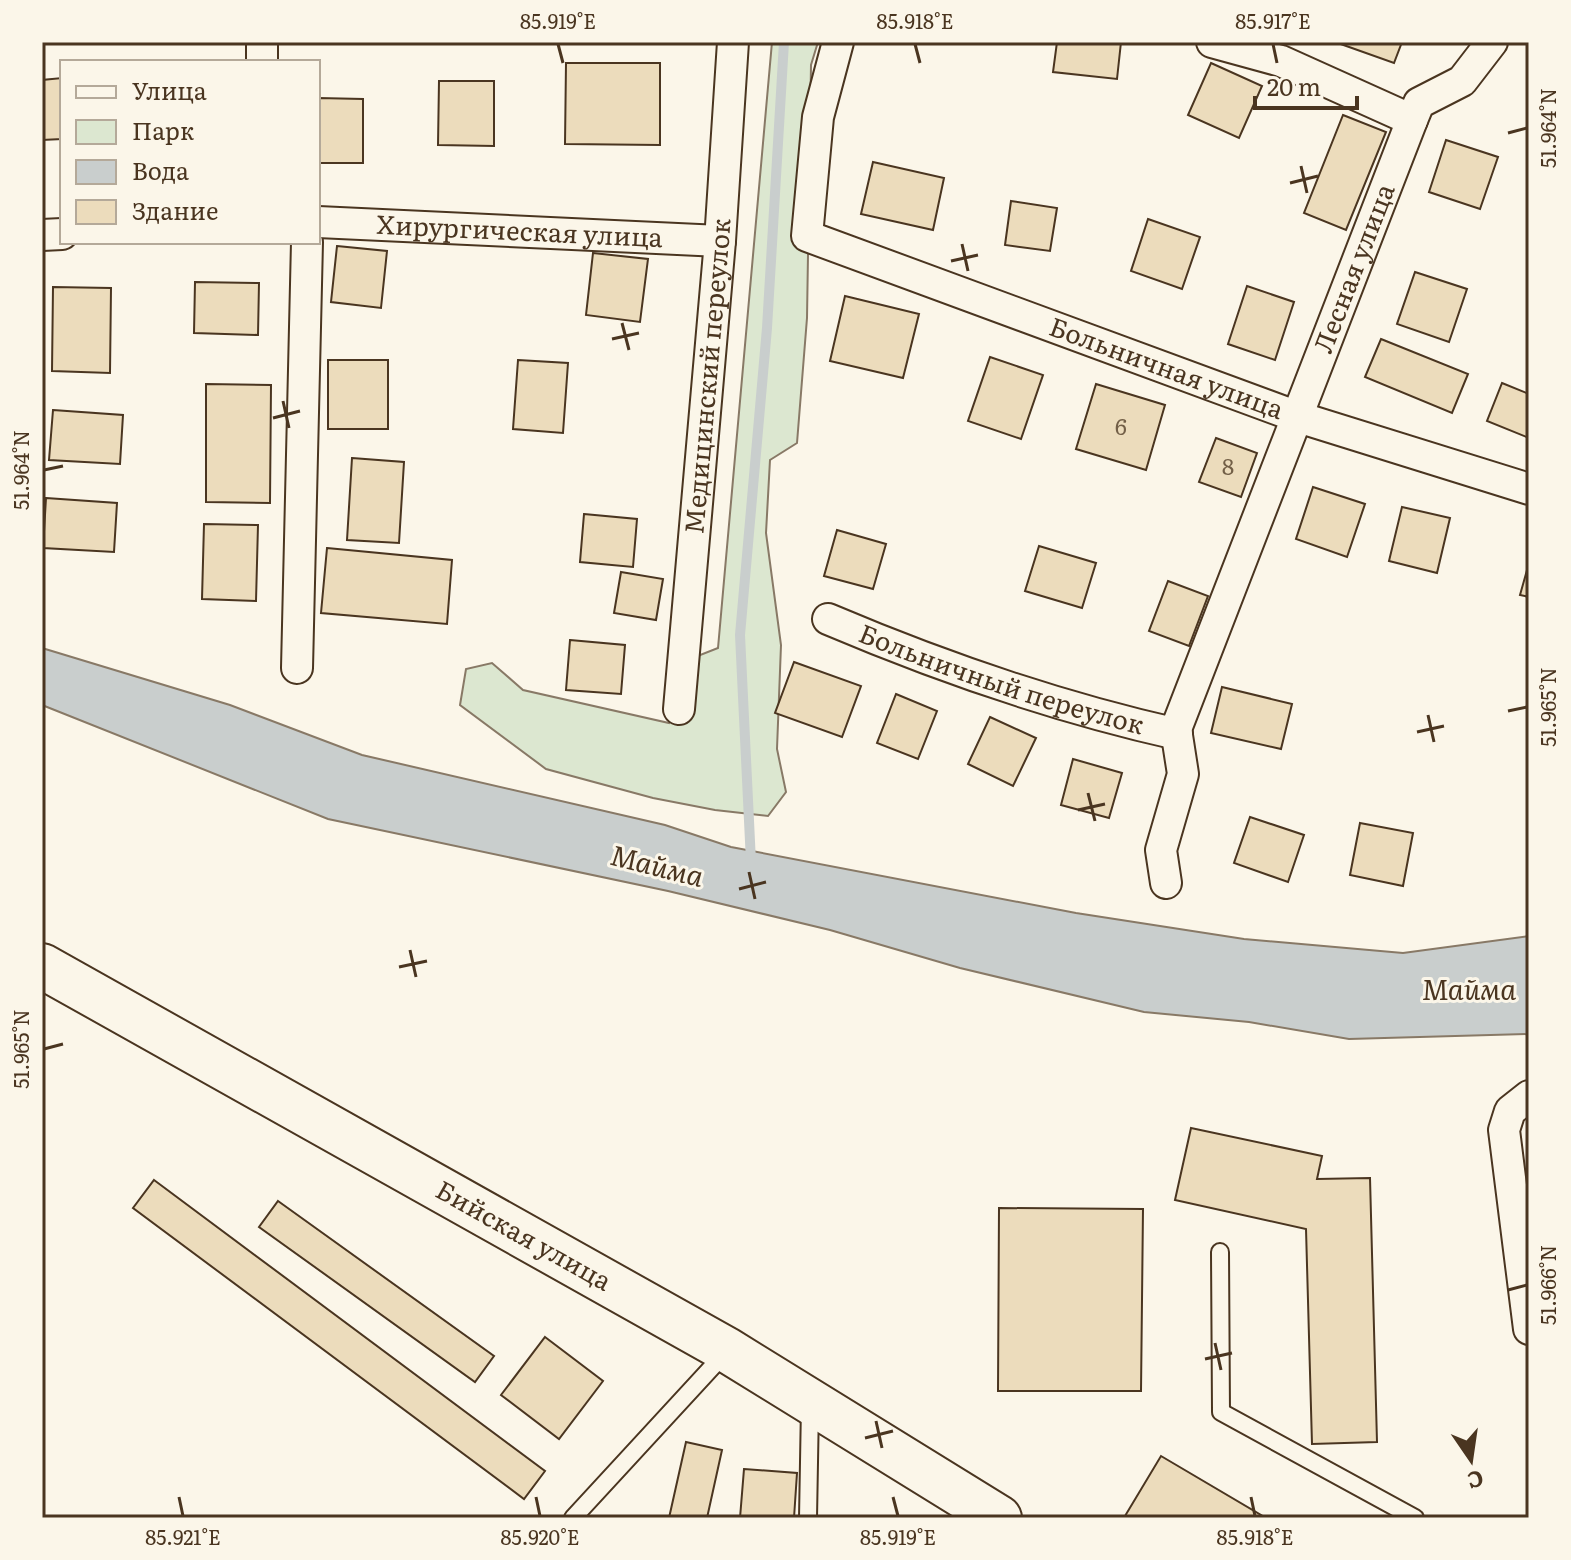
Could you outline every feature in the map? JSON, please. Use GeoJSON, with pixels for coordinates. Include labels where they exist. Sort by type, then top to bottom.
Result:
{"type":"FeatureCollection","features":[{"type":"Feature","properties":{"kind":"main road","name":"Бийская улица"},"geometry":{"type":"LineString","coordinates":[[42,966],[727,1350],[999,1518]]}},
{"type":"Feature","properties":{"kind":"street","name":"Медицинский переулок"},"geometry":{"type":"LineString","coordinates":[[679,709],[720,241],[733,42]]}},
{"type":"Feature","properties":{"kind":"street","name":"Больничная улица"},"geometry":{"type":"LineString","coordinates":[[838,42],[818,117],[807,236],[1298,417],[1529,489]]}},
{"type":"Feature","properties":{"kind":"street"},"geometry":{"type":"LineString","coordinates":[[1212,42],[1281,61],[1412,120]]}},
{"type":"Feature","properties":{"kind":"street","name":"Лесная улица"},"geometry":{"type":"LineString","coordinates":[[1298,417],[1419,103],[1462,81],[1492,42]]}},
{"type":"Feature","properties":{"kind":"street","name":"Хирургическая улица"},"geometry":{"type":"LineString","coordinates":[[320,222],[720,241]]}},
{"type":"Feature","properties":{"kind":"street"},"geometry":{"type":"LineString","coordinates":[[297,668],[307,244]]}},
{"type":"Feature","properties":{"kind":"street","name":"Больничный переулок"},"geometry":{"type":"LineString","coordinates":[[1166,883],[1161,850],[1183,774],[1176,729],[1298,417]]}},
{"type":"Feature","properties":{"kind":"street","name":"Больничный переулок"},"geometry":{"type":"LineString","coordinates":[[828,619],[920,659],[1097,716],[1177,734]]}},
{"type":"Feature","properties":{"kind":"street"},"geometry":{"type":"LineString","coordinates":[[1529,1096],[1510,1111],[1504,1130],[1529,1329]]}},
{"type":"Feature","properties":{"kind":"lane"},"geometry":{"type":"LineString","coordinates":[[1220,1252],[1221,1412],[1415,1518]]}},
{"type":"Feature","properties":{"kind":"lane"},"geometry":{"type":"LineString","coordinates":[[573,1518],[727,1350]]}},
{"type":"Feature","properties":{"kind":"lane"},"geometry":{"type":"LineString","coordinates":[[808,1518],[810,1401]]}},
{"type":"Feature","properties":{"kind":"green space"},"geometry":{"type":"Polygon","coordinates":[[[772,42],[818,42],[811,65],[807,318],[797,443],[770,460],[766,533],[781,645],[777,749],[786,792],[768,816],[653,798],[546,769],[460,705],[466,669],[492,663],[523,690],[669,723],[695,657],[718,648],[772,42]]]}},
{"type":"Feature","properties":{"kind":"water","name":"Майма"},"geometry":{"type":"Polygon","coordinates":[[[42,648],[230,705],[362,755],[665,825],[731,847],[1076,913],[1244,939],[1403,953],[1529,936],[1529,1034],[1349,1039],[1249,1022],[1144,1012],[960,968],[830,930],[668,891],[328,819],[42,705],[42,648]]]}},
{"type":"Feature","properties":{"kind":"building"},"geometry":{"type":"Polygon","coordinates":[[[1057,42],[1121,42],[1117,79],[1053,72],[1057,42]]]}},
{"type":"Feature","properties":{"kind":"building"},"geometry":{"type":"Polygon","coordinates":[[[1335,42],[1402,42],[1394,63],[1335,42]]]}},
{"type":"Feature","properties":{"kind":"building"},"geometry":{"type":"Polygon","coordinates":[[[566,63],[660,63],[660,145],[565,144],[566,63]]]}},
{"type":"Feature","properties":{"kind":"building"},"geometry":{"type":"Polygon","coordinates":[[[1211,63],[1262,86],[1239,138],[1188,115],[1211,63]]]}},
{"type":"Feature","properties":{"kind":"building"},"geometry":{"type":"Polygon","coordinates":[[[60,78],[60,139],[42,140],[42,80],[60,78]]]}},
{"type":"Feature","properties":{"kind":"building"},"geometry":{"type":"Polygon","coordinates":[[[439,81],[494,81],[494,146],[438,145],[439,81]]]}},
{"type":"Feature","properties":{"kind":"building"},"geometry":{"type":"Polygon","coordinates":[[[320,98],[363,99],[363,163],[320,163],[320,98]]]}},
{"type":"Feature","properties":{"kind":"building"},"geometry":{"type":"Polygon","coordinates":[[[1343,115],[1386,132],[1346,230],[1304,213],[1343,115]]]}},
{"type":"Feature","properties":{"kind":"building"},"geometry":{"type":"Polygon","coordinates":[[[1446,140],[1498,157],[1480,209],[1429,192],[1446,140]]]}},
{"type":"Feature","properties":{"kind":"building"},"geometry":{"type":"Polygon","coordinates":[[[873,162],[944,178],[933,230],[861,214],[873,162]]]}},
{"type":"Feature","properties":{"kind":"building"},"geometry":{"type":"Polygon","coordinates":[[[1011,201],[1057,208],[1050,251],[1005,245],[1011,201]]]}},
{"type":"Feature","properties":{"kind":"building"},"geometry":{"type":"Polygon","coordinates":[[[1148,219],[1200,237],[1182,289],[1131,271],[1148,219]]]}},
{"type":"Feature","properties":{"kind":"building"},"geometry":{"type":"Polygon","coordinates":[[[337,246],[387,251],[381,308],[331,302],[337,246]]]}},
{"type":"Feature","properties":{"kind":"building"},"geometry":{"type":"Polygon","coordinates":[[[593,253],[648,259],[640,322],[586,315],[593,253]]]}},
{"type":"Feature","properties":{"kind":"building"},"geometry":{"type":"Polygon","coordinates":[[[1415,272],[1467,289],[1449,342],[1397,324],[1415,272]]]}},
{"type":"Feature","properties":{"kind":"building"},"geometry":{"type":"Polygon","coordinates":[[[195,282],[259,283],[258,335],[194,333],[195,282]]]}},
{"type":"Feature","properties":{"kind":"building"},"geometry":{"type":"Polygon","coordinates":[[[1247,286],[1294,302],[1275,360],[1228,344],[1247,286]]]}},
{"type":"Feature","properties":{"kind":"building"},"geometry":{"type":"Polygon","coordinates":[[[53,287],[111,288],[110,373],[52,371],[53,287]]]}},
{"type":"Feature","properties":{"kind":"building"},"geometry":{"type":"Polygon","coordinates":[[[845,296],[919,314],[903,378],[830,361],[845,296]]]}},
{"type":"Feature","properties":{"kind":"building"},"geometry":{"type":"Polygon","coordinates":[[[1381,339],[1468,374],[1452,413],[1365,377],[1381,339]]]}},
{"type":"Feature","properties":{"kind":"building"},"geometry":{"type":"Polygon","coordinates":[[[990,357],[1043,375],[1021,439],[968,421],[990,357]]]}},
{"type":"Feature","properties":{"kind":"building"},"geometry":{"type":"Polygon","coordinates":[[[328,360],[388,360],[388,429],[328,429],[328,360]]]}},
{"type":"Feature","properties":{"kind":"building"},"geometry":{"type":"Polygon","coordinates":[[[518,360],[568,363],[563,433],[513,429],[518,360]]]}},
{"type":"Feature","properties":{"kind":"building"},"geometry":{"type":"Polygon","coordinates":[[[1502,383],[1529,394],[1529,438],[1487,421],[1502,383]]]}},
{"type":"Feature","properties":{"kind":"building"},"geometry":{"type":"Polygon","coordinates":[[[206,384],[271,385],[270,503],[206,502],[206,384]]]}},
{"type":"Feature","properties":{"kind":"building"},"geometry":{"type":"Polygon","coordinates":[[[1096,384],[1165,405],[1146,470],[1076,449],[1096,384]]]}},
{"type":"Feature","properties":{"kind":"building"},"geometry":{"type":"Polygon","coordinates":[[[53,410],[123,415],[120,464],[49,460],[53,410]]]}},
{"type":"Feature","properties":{"kind":"building"},"geometry":{"type":"Polygon","coordinates":[[[1216,438],[1257,453],[1241,497],[1199,482],[1216,438]]]}},
{"type":"Feature","properties":{"kind":"building"},"geometry":{"type":"Polygon","coordinates":[[[352,458],[404,462],[399,543],[347,540],[352,458]]]}},
{"type":"Feature","properties":{"kind":"building"},"geometry":{"type":"Polygon","coordinates":[[[1313,487],[1365,504],[1347,557],[1296,539],[1313,487]]]}},
{"type":"Feature","properties":{"kind":"building"},"geometry":{"type":"Polygon","coordinates":[[[46,498],[117,503],[114,552],[43,548],[46,498]]]}},
{"type":"Feature","properties":{"kind":"building"},"geometry":{"type":"Polygon","coordinates":[[[1402,507],[1450,518],[1437,573],[1389,561],[1402,507]]]}},
{"type":"Feature","properties":{"kind":"building"},"geometry":{"type":"Polygon","coordinates":[[[584,514],[637,519],[633,567],[580,562],[584,514]]]}},
{"type":"Feature","properties":{"kind":"building"},"geometry":{"type":"Polygon","coordinates":[[[204,524],[258,525],[256,601],[202,599],[204,524]]]}},
{"type":"Feature","properties":{"kind":"building"},"geometry":{"type":"Polygon","coordinates":[[[837,530],[886,544],[873,589],[824,576],[837,530]]]}},
{"type":"Feature","properties":{"kind":"building"},"geometry":{"type":"Polygon","coordinates":[[[1039,546],[1096,563],[1082,608],[1025,591],[1039,546]]]}},
{"type":"Feature","properties":{"kind":"building"},"geometry":{"type":"Polygon","coordinates":[[[327,548],[452,560],[447,624],[321,613],[327,548]]]}},
{"type":"Feature","properties":{"kind":"building"},"geometry":{"type":"Polygon","coordinates":[[[1529,563],[1529,597],[1520,595],[1529,563]]]}},
{"type":"Feature","properties":{"kind":"building"},"geometry":{"type":"Polygon","coordinates":[[[621,572],[663,579],[656,620],[614,613],[621,572]]]}},
{"type":"Feature","properties":{"kind":"building"},"geometry":{"type":"Polygon","coordinates":[[[1168,581],[1208,596],[1189,646],[1149,631],[1168,581]]]}},
{"type":"Feature","properties":{"kind":"building"},"geometry":{"type":"Polygon","coordinates":[[[570,640],[625,645],[621,694],[566,690],[570,640]]]}},
{"type":"Feature","properties":{"kind":"building"},"geometry":{"type":"Polygon","coordinates":[[[794,662],[861,686],[842,737],[775,713],[794,662]]]}},
{"type":"Feature","properties":{"kind":"building"},"geometry":{"type":"Polygon","coordinates":[[[1222,687],[1292,704],[1281,749],[1211,733],[1222,687]]]}},
{"type":"Feature","properties":{"kind":"building"},"geometry":{"type":"Polygon","coordinates":[[[896,694],[937,711],[918,759],[877,743],[896,694]]]}},
{"type":"Feature","properties":{"kind":"building"},"geometry":{"type":"Polygon","coordinates":[[[990,717],[1036,738],[1013,786],[968,764],[990,717]]]}},
{"type":"Feature","properties":{"kind":"building"},"geometry":{"type":"Polygon","coordinates":[[[1073,759],[1122,773],[1109,818],[1061,805],[1073,759]]]}},
{"type":"Feature","properties":{"kind":"building"},"geometry":{"type":"Polygon","coordinates":[[[1250,817],[1304,835],[1288,882],[1234,863],[1250,817]]]}},
{"type":"Feature","properties":{"kind":"building"},"geometry":{"type":"Polygon","coordinates":[[[1360,823],[1413,833],[1403,886],[1350,875],[1360,823]]]}},
{"type":"Feature","properties":{"kind":"building"},"geometry":{"type":"Polygon","coordinates":[[[1191,1128],[1322,1156],[1317,1179],[1370,1178],[1377,1442],[1312,1444],[1306,1229],[1175,1200],[1191,1128]]]}},
{"type":"Feature","properties":{"kind":"building"},"geometry":{"type":"Polygon","coordinates":[[[154,1180],[545,1471],[524,1499],[133,1208],[154,1180]]]}},
{"type":"Feature","properties":{"kind":"building"},"geometry":{"type":"Polygon","coordinates":[[[278,1201],[494,1356],[475,1382],[259,1227],[278,1201]]]}},
{"type":"Feature","properties":{"kind":"building"},"geometry":{"type":"Polygon","coordinates":[[[999,1208],[1143,1209],[1141,1391],[998,1391],[999,1208]]]}},
{"type":"Feature","properties":{"kind":"building"},"geometry":{"type":"Polygon","coordinates":[[[545,1337],[603,1381],[559,1439],[501,1395],[545,1337]]]}},
{"type":"Feature","properties":{"kind":"building"},"geometry":{"type":"Polygon","coordinates":[[[686,1442],[722,1450],[707,1518],[669,1518],[686,1442]]]}},
{"type":"Feature","properties":{"kind":"building"},"geometry":{"type":"Polygon","coordinates":[[[1161,1456],[1266,1518],[1125,1516],[1161,1456]]]}},
{"type":"Feature","properties":{"kind":"building"},"geometry":{"type":"Polygon","coordinates":[[[744,1469],[797,1473],[794,1518],[740,1518],[744,1469]]]}},
{"type":"Feature","properties":{"kind":"waterway"},"geometry":{"type":"LineString","coordinates":[[751,862],[740,635],[767,328],[784,42]]}}]}
